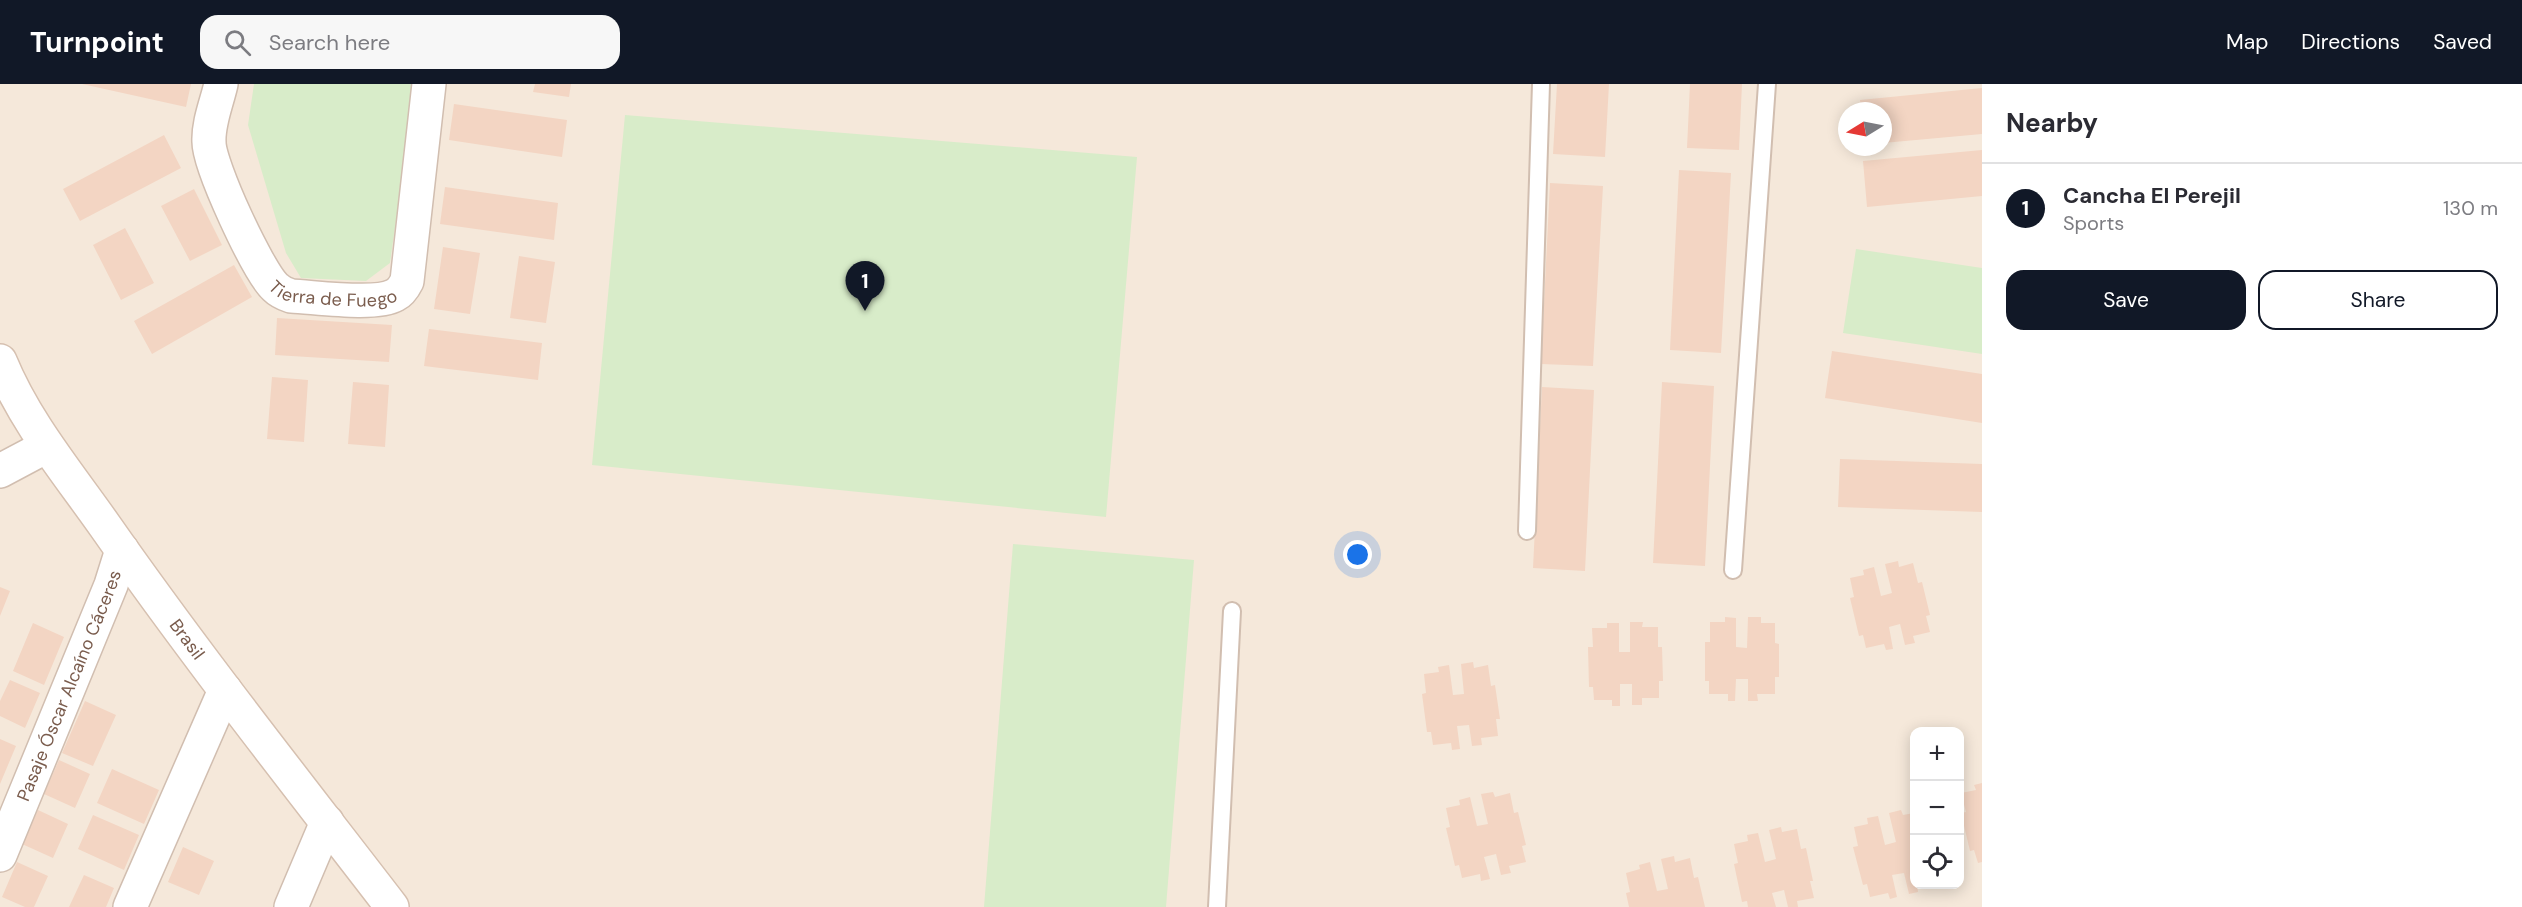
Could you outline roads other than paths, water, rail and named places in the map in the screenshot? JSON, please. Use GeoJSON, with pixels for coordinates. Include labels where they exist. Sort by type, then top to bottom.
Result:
{"type":"FeatureCollection","features":[{"type":"Feature","properties":{"kind":"street","name":"Tierra de Fuego"},"geometry":{"type":"LineString","coordinates":[[221,84],[209,141],[213,167],[269,280],[276,288],[291,296],[375,300],[395,296],[407,281],[429,84]]}},
{"type":"Feature","properties":{"kind":"street","name":"Brasil"},"geometry":{"type":"LineString","coordinates":[[0,361],[26,415],[47,446],[225,690],[392,907]]}},
{"type":"Feature","properties":{"kind":"street"},"geometry":{"type":"LineString","coordinates":[[0,471],[47,446]]}},
{"type":"Feature","properties":{"kind":"street","name":"Pasaje Óscar Alcaíno Cáceres"},"geometry":{"type":"LineString","coordinates":[[0,855],[111,585],[122,550]]}},
{"type":"Feature","properties":{"kind":"street"},"geometry":{"type":"LineString","coordinates":[[130,907],[225,690]]}},
{"type":"Feature","properties":{"kind":"street"},"geometry":{"type":"LineString","coordinates":[[291,907],[327,822]]}},
{"type":"Feature","properties":{"kind":"lane"},"geometry":{"type":"LineString","coordinates":[[1527,531],[1541,84]]}},
{"type":"Feature","properties":{"kind":"lane"},"geometry":{"type":"LineString","coordinates":[[1732,570],[1767,84]]}},
{"type":"Feature","properties":{"kind":"lane"},"geometry":{"type":"LineString","coordinates":[[1217,907],[1232,611]]}},
{"type":"Feature","properties":{"kind":"place","name":"Cancha El Perejil"},"geometry":{"type":"Point","coordinates":[865,311]}}]}
